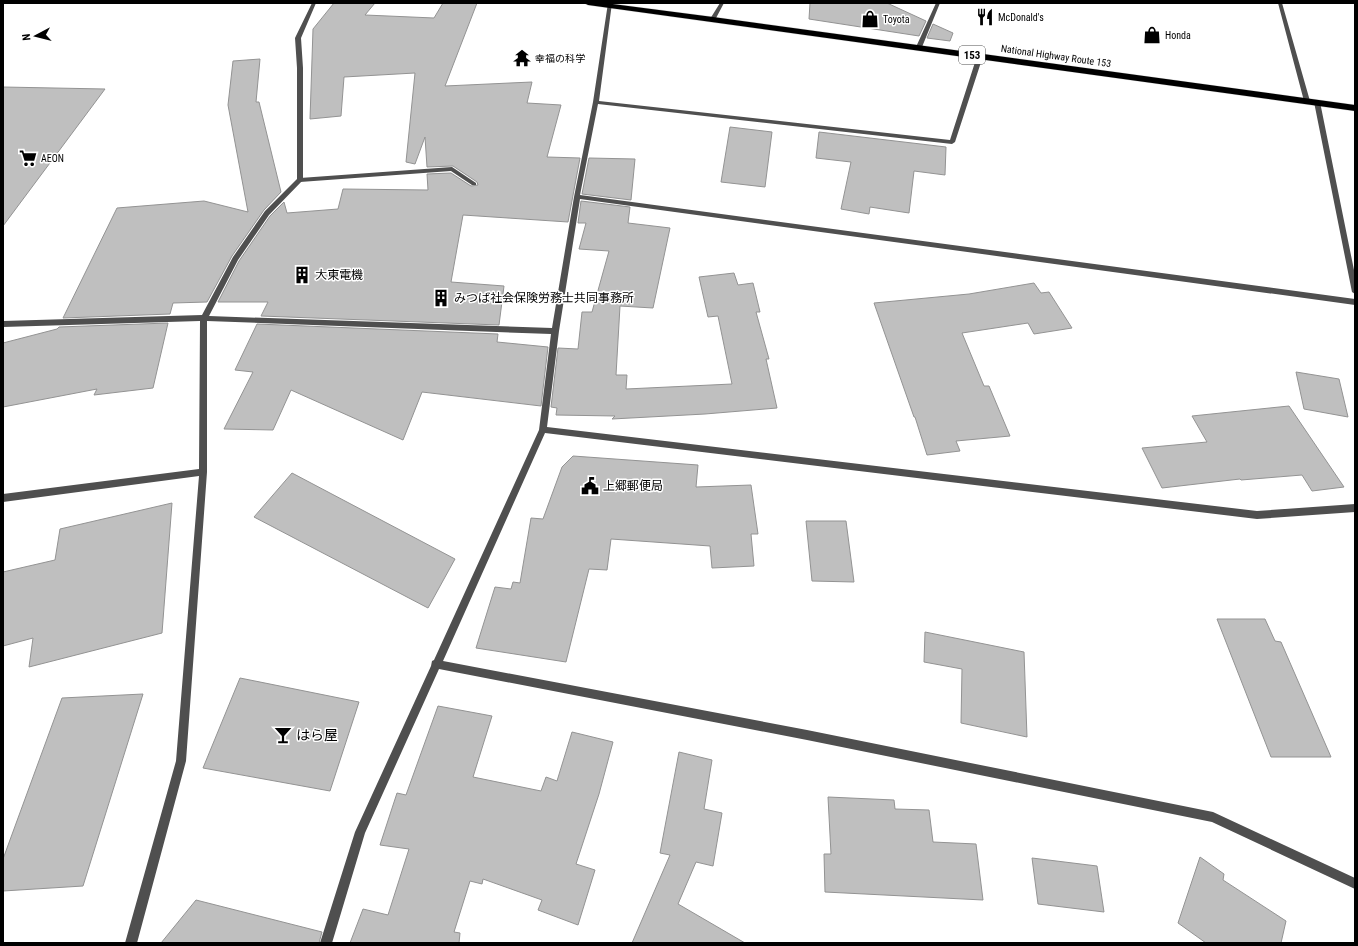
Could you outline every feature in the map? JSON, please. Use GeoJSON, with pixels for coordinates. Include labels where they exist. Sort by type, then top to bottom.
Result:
{"type":"FeatureCollection","features":[{"type":"Feature","properties":{"kind":"highway","name":"National Highway Route 153"},"geometry":{"type":"LineString","coordinates":[[588,3],[610,4],[713,18],[1355,108]]}},
{"type":"Feature","properties":{"kind":"street"},"geometry":{"type":"LineString","coordinates":[[300,180],[300,68],[298,38],[314,3]]}},
{"type":"Feature","properties":{"kind":"street"},"geometry":{"type":"LineString","coordinates":[[713,18],[722,3]]}},
{"type":"Feature","properties":{"kind":"street"},"geometry":{"type":"LineString","coordinates":[[919,48],[938,3]]}},
{"type":"Feature","properties":{"kind":"street"},"geometry":{"type":"LineString","coordinates":[[1280,3],[1307,101]]}},
{"type":"Feature","properties":{"kind":"street"},"geometry":{"type":"LineString","coordinates":[[326,943],[360,832],[543,430],[555,331],[577,197],[596,102],[610,4]]}},
{"type":"Feature","properties":{"kind":"street"},"geometry":{"type":"LineString","coordinates":[[596,102],[952,142],[980,56]]}},
{"type":"Feature","properties":{"kind":"street"},"geometry":{"type":"LineString","coordinates":[[1316,102],[1355,292]]}},
{"type":"Feature","properties":{"kind":"street"},"geometry":{"type":"LineString","coordinates":[[131,943],[181,761],[203,472],[204,318],[235,259],[267,213],[300,180],[452,169],[474,184]]}},
{"type":"Feature","properties":{"kind":"street"},"geometry":{"type":"LineString","coordinates":[[577,197],[1355,302]]}},
{"type":"Feature","properties":{"kind":"street"},"geometry":{"type":"LineString","coordinates":[[3,324],[204,318],[555,331]]}},
{"type":"Feature","properties":{"kind":"street"},"geometry":{"type":"LineString","coordinates":[[543,430],[1257,515],[1355,508]]}},
{"type":"Feature","properties":{"kind":"street"},"geometry":{"type":"LineString","coordinates":[[3,498],[203,472]]}},
{"type":"Feature","properties":{"kind":"street"},"geometry":{"type":"LineString","coordinates":[[436,664],[807,735],[1213,817],[1355,884]]}},
{"type":"Feature","properties":{"kind":"building"},"geometry":{"type":"Polygon","coordinates":[[[334,3],[375,3],[365,15],[434,18],[443,3],[477,3],[445,86],[532,82],[527,103],[561,105],[547,157],[580,158],[568,222],[463,215],[451,282],[504,286],[499,325],[261,316],[268,302],[218,302],[239,261],[270,216],[284,202],[287,213],[338,209],[343,189],[428,190],[427,174],[451,173],[471,186],[478,185],[477,182],[453,166],[427,167],[425,137],[415,164],[406,162],[415,73],[344,77],[341,116],[310,119],[313,29],[334,3]]]}},
{"type":"Feature","properties":{"kind":"building","name":"Toyota"},"geometry":{"type":"Polygon","coordinates":[[[810,3],[887,3],[926,21],[919,36],[809,19],[810,3]]]}},
{"type":"Feature","properties":{"kind":"building"},"geometry":{"type":"Polygon","coordinates":[[[933,24],[953,33],[950,41],[927,38],[933,24]]]}},
{"type":"Feature","properties":{"kind":"building"},"geometry":{"type":"Polygon","coordinates":[[[260,59],[256,102],[259,102],[281,192],[264,210],[232,256],[207,302],[173,303],[170,314],[63,318],[117,208],[204,201],[248,212],[228,105],[233,61],[260,59]]]}},
{"type":"Feature","properties":{"kind":"building","name":"AEON"},"geometry":{"type":"Polygon","coordinates":[[[3,87],[105,89],[3,226],[3,87]]]}},
{"type":"Feature","properties":{"kind":"building"},"geometry":{"type":"Polygon","coordinates":[[[730,127],[772,132],[765,187],[721,182],[730,127]]]}},
{"type":"Feature","properties":{"kind":"building"},"geometry":{"type":"Polygon","coordinates":[[[819,132],[946,147],[945,175],[914,171],[909,213],[870,207],[869,214],[841,209],[851,162],[816,158],[819,132]]]}},
{"type":"Feature","properties":{"kind":"building"},"geometry":{"type":"Polygon","coordinates":[[[589,158],[635,159],[631,200],[582,194],[589,158]]]}},
{"type":"Feature","properties":{"kind":"building"},"geometry":{"type":"Polygon","coordinates":[[[581,201],[630,207],[628,223],[670,228],[653,308],[620,306],[616,375],[627,375],[626,389],[732,384],[718,316],[708,317],[699,277],[734,273],[738,285],[753,283],[760,312],[756,312],[769,359],[766,359],[777,408],[612,419],[615,416],[556,415],[557,408],[551,407],[558,348],[578,349],[582,312],[592,312],[609,251],[579,249],[586,223],[578,223],[581,201]]]}},
{"type":"Feature","properties":{"kind":"building"},"geometry":{"type":"Polygon","coordinates":[[[1034,283],[1041,293],[1049,292],[1072,328],[1034,334],[1028,323],[962,333],[984,386],[989,386],[1010,436],[956,441],[960,451],[927,455],[874,303],[969,294],[1034,283]]]}},
{"type":"Feature","properties":{"kind":"building"},"geometry":{"type":"Polygon","coordinates":[[[168,323],[153,388],[94,395],[97,389],[3,407],[3,343],[57,329],[59,327],[168,323]]]}},
{"type":"Feature","properties":{"kind":"building"},"geometry":{"type":"Polygon","coordinates":[[[257,324],[498,334],[497,342],[548,347],[541,406],[422,392],[403,440],[291,390],[273,430],[224,429],[253,372],[235,370],[257,324]]]}},
{"type":"Feature","properties":{"kind":"building"},"geometry":{"type":"Polygon","coordinates":[[[1296,372],[1339,379],[1348,417],[1304,409],[1296,372]]]}},
{"type":"Feature","properties":{"kind":"building"},"geometry":{"type":"Polygon","coordinates":[[[1289,406],[1344,487],[1312,491],[1302,475],[1240,479],[1162,488],[1142,448],[1207,442],[1192,416],[1289,406]]]}},
{"type":"Feature","properties":{"kind":"building"},"geometry":{"type":"Polygon","coordinates":[[[573,456],[698,465],[696,487],[751,485],[758,534],[751,534],[754,566],[712,568],[710,546],[611,539],[607,570],[589,569],[566,662],[476,648],[495,587],[511,589],[513,582],[520,583],[531,518],[543,519],[562,467],[573,456]]]}},
{"type":"Feature","properties":{"kind":"building"},"geometry":{"type":"Polygon","coordinates":[[[292,473],[455,559],[428,608],[254,517],[292,473]]]}},
{"type":"Feature","properties":{"kind":"building"},"geometry":{"type":"Polygon","coordinates":[[[172,503],[162,633],[29,667],[33,638],[3,646],[3,572],[55,560],[60,529],[172,503]]]}},
{"type":"Feature","properties":{"kind":"building"},"geometry":{"type":"Polygon","coordinates":[[[806,521],[846,521],[854,582],[812,581],[806,521]]]}},
{"type":"Feature","properties":{"kind":"building"},"geometry":{"type":"Polygon","coordinates":[[[1217,619],[1265,619],[1275,641],[1281,642],[1331,757],[1271,757],[1217,619]]]}},
{"type":"Feature","properties":{"kind":"building"},"geometry":{"type":"Polygon","coordinates":[[[925,632],[1024,652],[1027,737],[961,723],[962,669],[924,662],[925,632]]]}},
{"type":"Feature","properties":{"kind":"building","name":"はら屋"},"geometry":{"type":"Polygon","coordinates":[[[240,678],[359,702],[330,791],[203,768],[240,678]]]}},
{"type":"Feature","properties":{"kind":"building"},"geometry":{"type":"Polygon","coordinates":[[[143,694],[83,886],[3,891],[3,859],[62,698],[143,694]]]}},
{"type":"Feature","properties":{"kind":"building"},"geometry":{"type":"Polygon","coordinates":[[[438,706],[492,716],[473,777],[541,791],[546,777],[557,781],[572,732],[613,742],[599,794],[576,864],[595,870],[578,925],[538,910],[542,900],[483,879],[482,884],[470,881],[454,932],[460,933],[459,943],[350,943],[363,909],[388,915],[409,849],[380,845],[397,793],[406,795],[438,706]]]}},
{"type":"Feature","properties":{"kind":"building"},"geometry":{"type":"Polygon","coordinates":[[[679,752],[712,760],[704,809],[722,813],[713,866],[696,862],[678,904],[745,943],[632,943],[670,855],[660,853],[679,752]]]}},
{"type":"Feature","properties":{"kind":"building"},"geometry":{"type":"Polygon","coordinates":[[[828,797],[894,800],[895,809],[929,810],[933,842],[976,844],[983,900],[825,892],[824,854],[831,854],[828,797]]]}},
{"type":"Feature","properties":{"kind":"building"},"geometry":{"type":"Polygon","coordinates":[[[1200,857],[1224,874],[1223,880],[1286,921],[1281,943],[1206,943],[1178,923],[1200,857]]]}},
{"type":"Feature","properties":{"kind":"building"},"geometry":{"type":"Polygon","coordinates":[[[1032,858],[1097,866],[1104,912],[1038,904],[1032,858]]]}},
{"type":"Feature","properties":{"kind":"building"},"geometry":{"type":"Polygon","coordinates":[[[196,900],[322,932],[319,943],[161,943],[196,900]]]}},
{"type":"Feature","properties":{"kind":"place","name":"McDonald's"},"geometry":{"type":"Point","coordinates":[985,17]}},
{"type":"Feature","properties":{"kind":"place","name":"Toyota"},"geometry":{"type":"Point","coordinates":[870,19]}},
{"type":"Feature","properties":{"kind":"place","name":"Honda"},"geometry":{"type":"Point","coordinates":[1152,35]}},
{"type":"Feature","properties":{"kind":"place","name":"幸福の科学"},"geometry":{"type":"Point","coordinates":[522,58]}},
{"type":"Feature","properties":{"kind":"place","name":"AEON"},"geometry":{"type":"Point","coordinates":[28,158]}},
{"type":"Feature","properties":{"kind":"place","name":"大東電機"},"geometry":{"type":"Point","coordinates":[302,275]}},
{"type":"Feature","properties":{"kind":"place","name":"みつば社会保険労務士共同事務所"},"geometry":{"type":"Point","coordinates":[441,298]}},
{"type":"Feature","properties":{"kind":"place","name":"上郷郵便局"},"geometry":{"type":"Point","coordinates":[590,486]}},
{"type":"Feature","properties":{"kind":"place","name":"はら屋"},"geometry":{"type":"Point","coordinates":[283,735]}}]}
